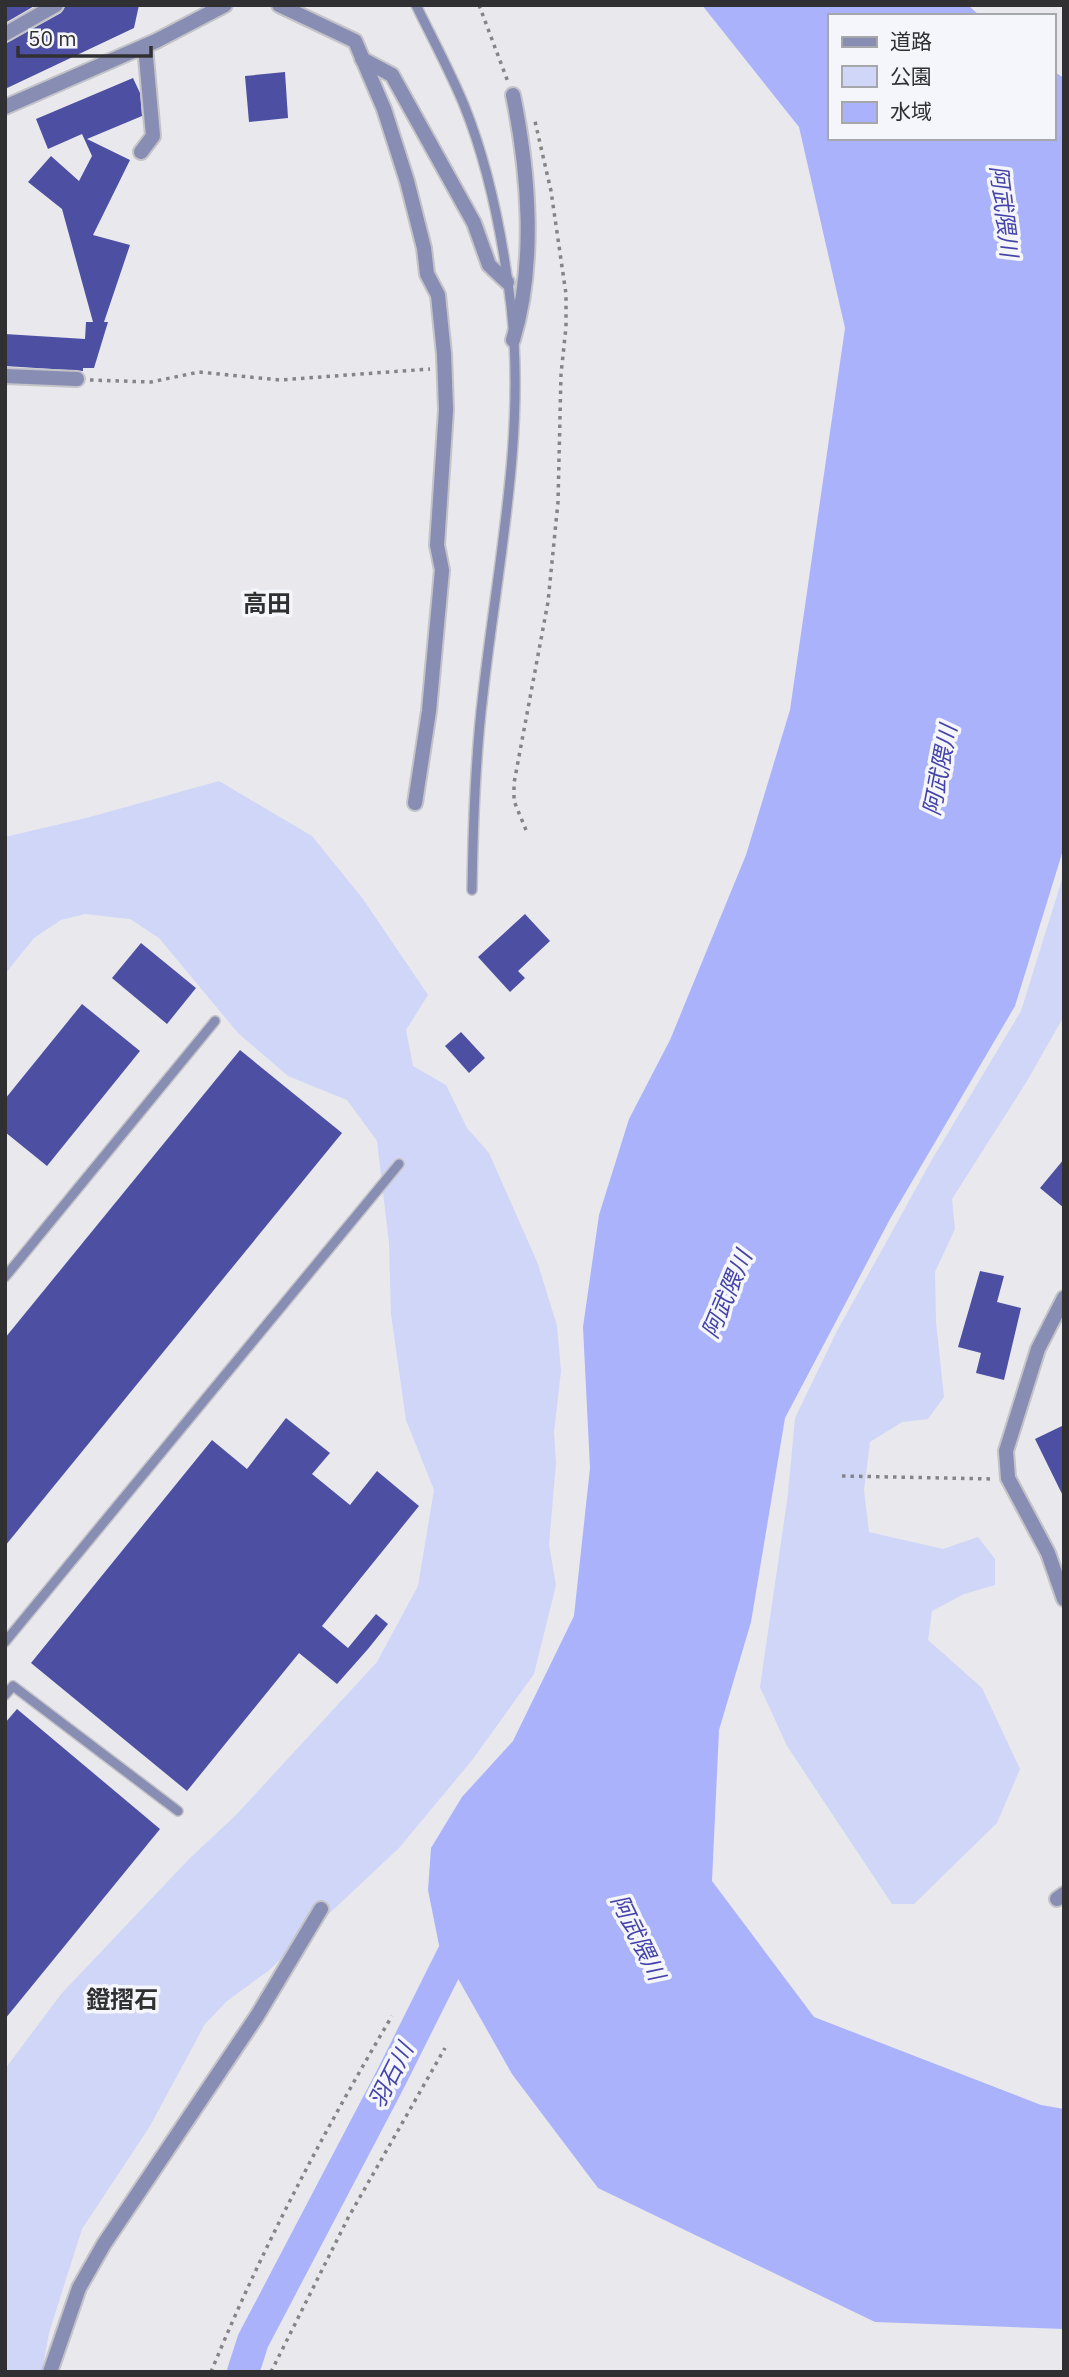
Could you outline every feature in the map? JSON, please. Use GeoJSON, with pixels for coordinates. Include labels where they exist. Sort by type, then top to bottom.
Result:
{"type":"FeatureCollection","features":[{"type":"Feature","properties":{"kind":"street"},"geometry":{"type":"LineString","coordinates":[[5,34],[57,5]]}},
{"type":"Feature","properties":{"kind":"street"},"geometry":{"type":"LineString","coordinates":[[5,107],[145,46],[225,5]]}},
{"type":"Feature","properties":{"kind":"street"},"geometry":{"type":"LineString","coordinates":[[279,5],[355,41],[384,109],[407,181],[424,248],[427,274],[438,295],[446,410],[438,535],[442,570],[429,711],[415,803]]}},
{"type":"Feature","properties":{"kind":"street"},"geometry":{"type":"LineString","coordinates":[[141,152],[153,136],[145,46]]}},
{"type":"Feature","properties":{"kind":"street"},"geometry":{"type":"LineString","coordinates":[[362,59],[392,75],[474,223],[489,265],[507,282]]}},
{"type":"Feature","properties":{"kind":"street"},"geometry":{"type":"LineString","coordinates":[[513,95],[523,159],[527,254],[524,305],[513,340]]}},
{"type":"Feature","properties":{"kind":"street"},"geometry":{"type":"LineString","coordinates":[[5,376],[77,379]]}},
{"type":"Feature","properties":{"kind":"street"},"geometry":{"type":"LineString","coordinates":[[1064,1298],[1038,1349],[1006,1451],[1008,1479],[1048,1553],[1064,1599]]}},
{"type":"Feature","properties":{"kind":"street"},"geometry":{"type":"LineString","coordinates":[[50,2372],[79,2288],[104,2244],[257,2016],[321,1909]]}},
{"type":"Feature","properties":{"kind":"lane"},"geometry":{"type":"LineString","coordinates":[[416,5],[464,107],[478,148],[507,282],[513,340],[511,480],[483,693],[474,788],[472,890]]}},
{"type":"Feature","properties":{"kind":"lane"},"geometry":{"type":"LineString","coordinates":[[5,1277],[215,1021]]}},
{"type":"Feature","properties":{"kind":"lane"},"geometry":{"type":"LineString","coordinates":[[5,1642],[399,1164]]}},
{"type":"Feature","properties":{"kind":"lane"},"geometry":{"type":"LineString","coordinates":[[5,1695],[13,1686],[178,1811]]}},
{"type":"Feature","properties":{"kind":"path"},"geometry":{"type":"LineString","coordinates":[[479,5],[513,95],[530,107],[539,128],[551,191],[566,316],[558,502],[548,602],[514,783],[514,801],[526,830]]}},
{"type":"Feature","properties":{"kind":"path"},"geometry":{"type":"LineString","coordinates":[[77,379],[151,382],[199,372],[280,380],[361,376],[445,366]]}},
{"type":"Feature","properties":{"kind":"path"},"geometry":{"type":"LineString","coordinates":[[842,1476],[1008,1479]]}},
{"type":"Feature","properties":{"kind":"path"},"geometry":{"type":"LineString","coordinates":[[211,2372],[256,2265],[341,2102],[392,2016]]}},
{"type":"Feature","properties":{"kind":"path"},"geometry":{"type":"LineString","coordinates":[[271,2372],[348,2218],[445,2048]]}},
{"type":"Feature","properties":{"kind":"green space"},"geometry":{"type":"Polygon","coordinates":[[[219,781],[312,836],[363,899],[428,995],[406,1030],[413,1066],[446,1085],[467,1128],[489,1153],[538,1264],[557,1326],[561,1371],[554,1432],[556,1463],[549,1545],[556,1585],[534,1674],[473,1759],[399,1848],[268,1971],[227,2001],[205,2024],[150,2126],[82,2229],[49,2333],[42,2372],[5,2372],[5,2069],[62,1993],[190,1858],[236,1815],[377,1662],[418,1586],[434,1490],[406,1420],[391,1314],[389,1243],[377,1141],[347,1100],[288,1076],[238,1033],[159,938],[130,919],[85,914],[61,920],[34,938],[5,974],[5,837],[90,817],[219,781]]]}},
{"type":"Feature","properties":{"kind":"green space"},"geometry":{"type":"Polygon","coordinates":[[[1064,873],[1064,1016],[1027,1081],[952,1199],[955,1229],[935,1272],[936,1322],[944,1397],[928,1419],[902,1422],[870,1442],[864,1490],[869,1532],[943,1549],[978,1537],[995,1559],[995,1585],[964,1594],[932,1611],[928,1640],[982,1688],[1020,1769],[997,1823],[914,1904],[892,1904],[787,1746],[760,1687],[788,1494],[795,1418],[837,1331],[930,1163],[1021,1011],[1064,873]]]}},
{"type":"Feature","properties":{"kind":"water","name":"阿武隈川"},"geometry":{"type":"Polygon","coordinates":[[[702,5],[968,5],[978,14],[828,14],[828,140],[1055,140],[1055,72],[1064,78],[1064,847],[1015,1006],[890,1219],[785,1418],[751,1622],[719,1730],[712,1881],[814,2017],[1041,2105],[1064,2109],[1064,2329],[875,2322],[598,2188],[512,2074],[439,1945],[428,1890],[431,1848],[462,1797],[513,1741],[574,1616],[590,1468],[583,1327],[599,1215],[629,1119],[670,1040],[746,855],[790,710],[845,328],[799,127],[702,5]]]}},
{"type":"Feature","properties":{"kind":"building"},"geometry":{"type":"Polygon","coordinates":[[[5,5],[36,5],[5,23],[5,5]]]}},
{"type":"Feature","properties":{"kind":"building"},"geometry":{"type":"Polygon","coordinates":[[[66,5],[139,5],[134,28],[5,89],[5,44],[61,13],[66,5]]]}},
{"type":"Feature","properties":{"kind":"building"},"geometry":{"type":"Polygon","coordinates":[[[285,72],[288,118],[249,122],[245,76],[285,72]]]}},
{"type":"Feature","properties":{"kind":"building"},"geometry":{"type":"Polygon","coordinates":[[[133,78],[140,93],[142,116],[87,139],[130,160],[93,235],[130,245],[104,322],[108,322],[94,368],[83,368],[83,371],[5,366],[5,334],[85,339],[86,322],[93,322],[62,209],[28,182],[51,156],[79,181],[92,156],[82,134],[48,149],[36,119],[133,78]]]}},
{"type":"Feature","properties":{"kind":"building"},"geometry":{"type":"Polygon","coordinates":[[[525,914],[550,941],[518,971],[525,978],[510,992],[478,957],[525,914]]]}},
{"type":"Feature","properties":{"kind":"building"},"geometry":{"type":"Polygon","coordinates":[[[141,943],[196,988],[167,1024],[112,978],[141,943]]]}},
{"type":"Feature","properties":{"kind":"building"},"geometry":{"type":"Polygon","coordinates":[[[82,1004],[140,1051],[47,1166],[5,1132],[5,1099],[82,1004]]]}},
{"type":"Feature","properties":{"kind":"building"},"geometry":{"type":"Polygon","coordinates":[[[461,1032],[485,1058],[469,1073],[445,1046],[461,1032]]]}},
{"type":"Feature","properties":{"kind":"building"},"geometry":{"type":"Polygon","coordinates":[[[240,1050],[342,1133],[5,1546],[5,1338],[240,1050]]]}},
{"type":"Feature","properties":{"kind":"building"},"geometry":{"type":"Polygon","coordinates":[[[1064,1159],[1064,1208],[1040,1188],[1064,1159]]]}},
{"type":"Feature","properties":{"kind":"building"},"geometry":{"type":"Polygon","coordinates":[[[980,1271],[1004,1276],[997,1302],[1021,1308],[1004,1380],[976,1373],[981,1353],[958,1347],[980,1271]]]}},
{"type":"Feature","properties":{"kind":"building"},"geometry":{"type":"Polygon","coordinates":[[[286,1418],[330,1453],[312,1474],[350,1505],[377,1471],[419,1506],[322,1626],[348,1648],[376,1614],[388,1624],[337,1684],[299,1653],[187,1791],[31,1663],[212,1440],[247,1469],[286,1418]]]}},
{"type":"Feature","properties":{"kind":"building"},"geometry":{"type":"Polygon","coordinates":[[[1064,1425],[1064,1498],[1035,1439],[1064,1425]]]}},
{"type":"Feature","properties":{"kind":"building"},"geometry":{"type":"Polygon","coordinates":[[[17,1709],[160,1829],[5,2019],[5,1723],[17,1709]]]}},
{"type":"Feature","properties":{"kind":"waterway","name":"羽石川"},"geometry":{"type":"LineString","coordinates":[[243,2372],[253,2341],[390,2080],[468,1924]]}},
{"type":"Feature","properties":{"kind":"district","name":"高田"},"geometry":{"type":"Point","coordinates":[267,603]}},
{"type":"Feature","properties":{"kind":"district","name":"鐙摺石"},"geometry":{"type":"Point","coordinates":[122,1999]}}]}
